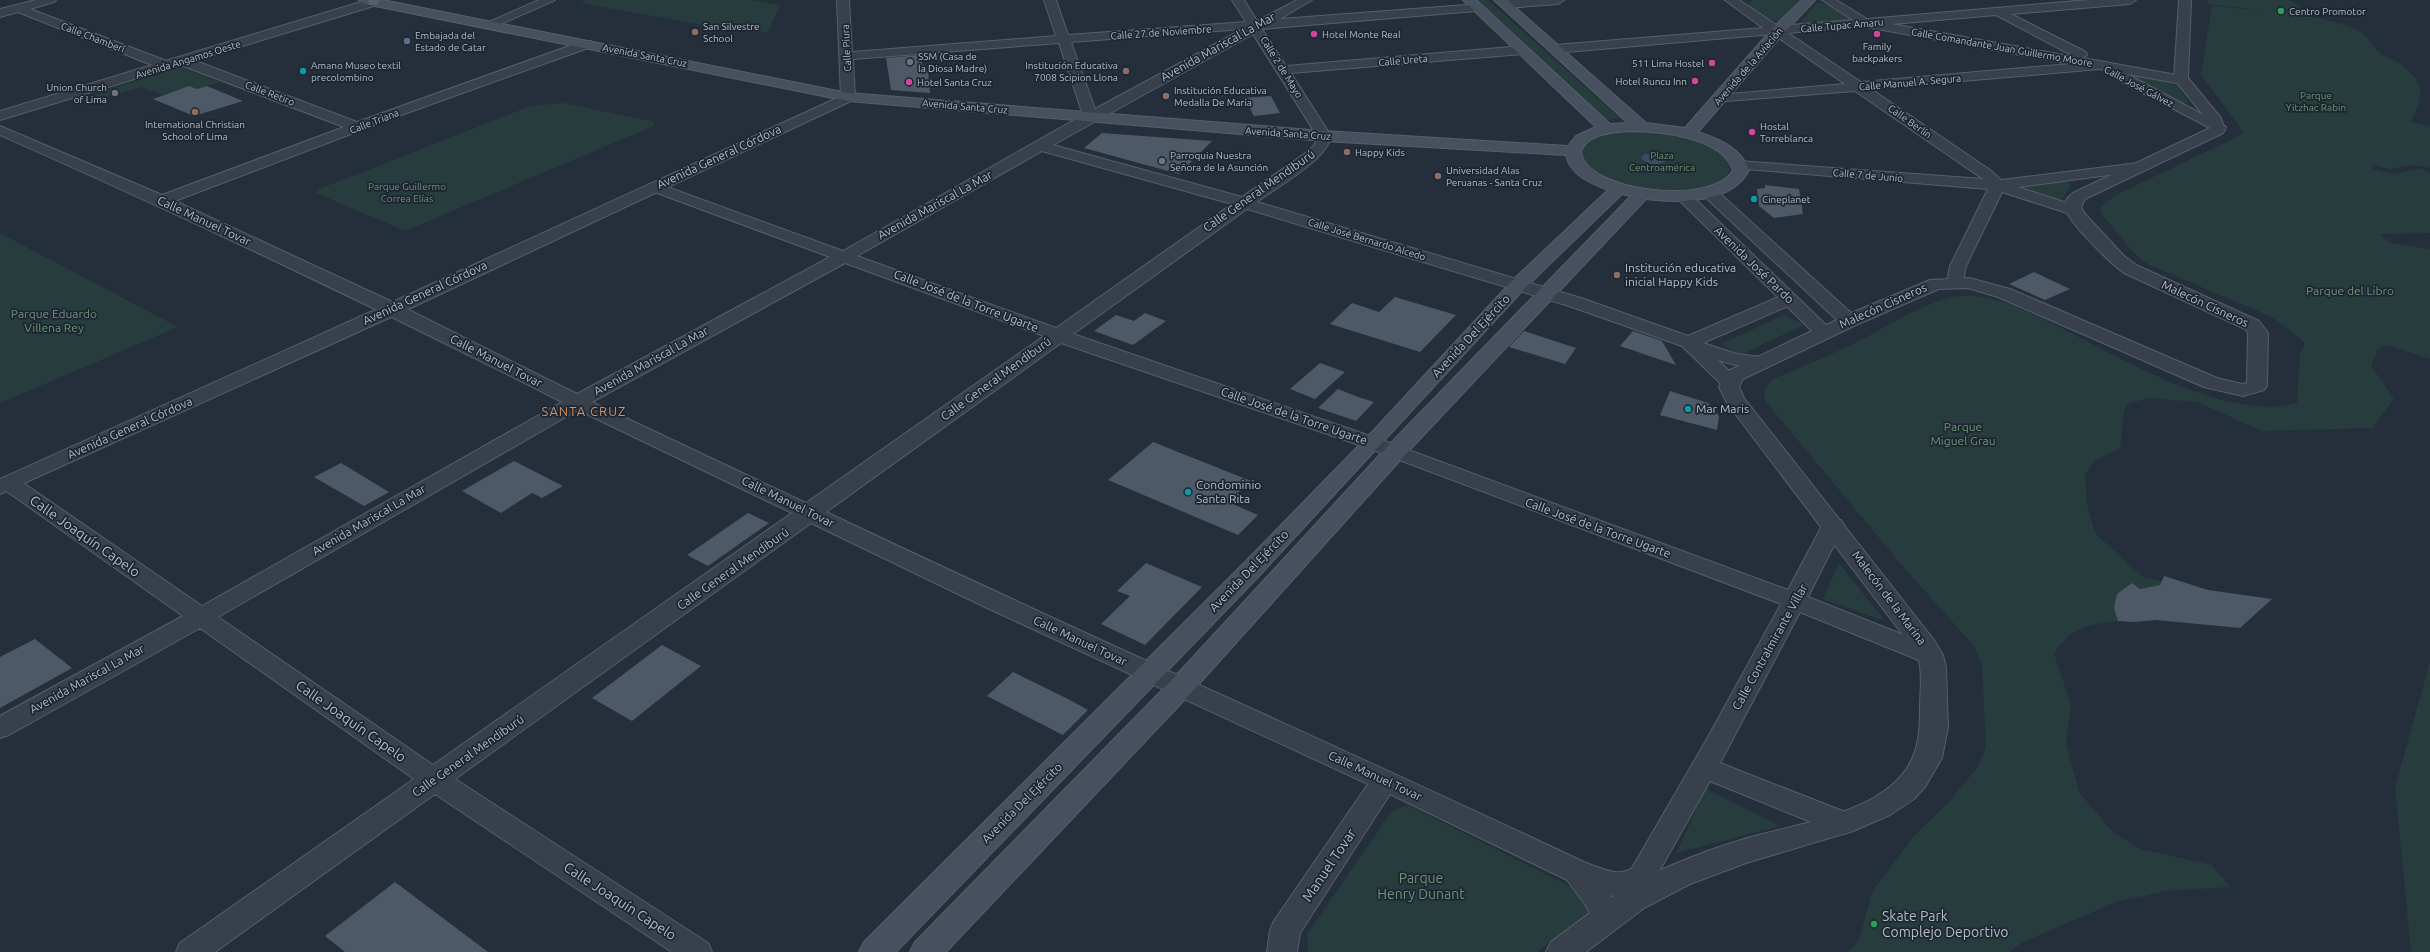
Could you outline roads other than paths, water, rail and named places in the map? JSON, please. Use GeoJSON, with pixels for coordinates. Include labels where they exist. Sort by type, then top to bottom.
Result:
{"type":"FeatureCollection","features":[{"type":"Feature","properties":{"kind":"main road","name":"Avenida Santa Cruz"},"geometry":{"type":"LineString","coordinates":[[371,0],[848,97],[1324,136],[1573,151]]}},
{"type":"Feature","properties":{"kind":"main road","name":"Avenida de la Aviación"},"geometry":{"type":"LineString","coordinates":[[1688,134],[1778,31],[1809,0]]}},
{"type":"Feature","properties":{"kind":"main road"},"geometry":{"type":"LineString","coordinates":[[1502,2],[1642,127]]}},
{"type":"Feature","properties":{"kind":"main road"},"geometry":{"type":"LineString","coordinates":[[1473,3],[1607,130]]}},
{"type":"Feature","properties":{"kind":"main road"},"geometry":{"type":"LineString","coordinates":[[1642,127],[1688,134],[1718,145],[1731,155],[1738,164],[1739,172],[1736,179],[1723,188],[1710,193],[1683,196],[1642,194],[1599,181],[1583,171],[1574,160],[1573,151],[1575,146],[1583,138],[1607,130],[1642,127]]}},
{"type":"Feature","properties":{"kind":"main road","name":"Avenida Del Ejército"},"geometry":{"type":"LineString","coordinates":[[875,952],[1151,673],[1372,443],[1518,284],[1620,188]]}},
{"type":"Feature","properties":{"kind":"main road","name":"Avenida Del Ejército"},"geometry":{"type":"LineString","coordinates":[[926,952],[1180,688],[1395,452],[1545,293],[1631,207],[1642,194]]}},
{"type":"Feature","properties":{"kind":"street"},"geometry":{"type":"LineString","coordinates":[[0,13],[50,0]]}},
{"type":"Feature","properties":{"kind":"street","name":"Avenida Angamos Oeste"},"geometry":{"type":"LineString","coordinates":[[0,116],[183,61],[371,0]]}},
{"type":"Feature","properties":{"kind":"street"},"geometry":{"type":"LineString","coordinates":[[488,25],[521,5],[537,5],[549,0]]}},
{"type":"Feature","properties":{"kind":"street","name":"Calle Piura"},"geometry":{"type":"LineString","coordinates":[[843,0],[848,97]]}},
{"type":"Feature","properties":{"kind":"street"},"geometry":{"type":"LineString","coordinates":[[1050,0],[1065,38],[1091,117]]}},
{"type":"Feature","properties":{"kind":"street","name":"Calle 2 de Mayo"},"geometry":{"type":"LineString","coordinates":[[1238,0],[1256,26],[1324,136]]}},
{"type":"Feature","properties":{"kind":"street","name":"Avenida Mariscal La Mar"},"geometry":{"type":"LineString","coordinates":[[0,728],[577,402],[845,256],[1091,117],[1306,0]]}},
{"type":"Feature","properties":{"kind":"street"},"geometry":{"type":"LineString","coordinates":[[1502,2],[1558,0]]}},
{"type":"Feature","properties":{"kind":"street","name":"Calle Berlín"},"geometry":{"type":"LineString","coordinates":[[1731,0],[1860,86],[1984,173],[1998,185]]}},
{"type":"Feature","properties":{"kind":"street","name":"Calle Comandante Juan Guillermo Moore"},"geometry":{"type":"LineString","coordinates":[[1828,0],[1866,23],[2182,80]]}},
{"type":"Feature","properties":{"kind":"street","name":"Calle José Gálvez"},"geometry":{"type":"LineString","coordinates":[[1975,0],[2219,127]]}},
{"type":"Feature","properties":{"kind":"street","name":"Calle Tupac Amaru"},"geometry":{"type":"LineString","coordinates":[[1555,49],[2130,0]]}},
{"type":"Feature","properties":{"kind":"street"},"geometry":{"type":"LineString","coordinates":[[2073,210],[2073,204],[2079,196],[2146,166],[2216,131],[2219,127],[2182,80],[2182,35],[2187,6],[2185,0]]}},
{"type":"Feature","properties":{"kind":"street","name":"Calle 27 de Noviembre"},"geometry":{"type":"LineString","coordinates":[[846,56],[1065,38],[1256,26],[1473,3]]}},
{"type":"Feature","properties":{"kind":"street","name":"Calle Chamberí"},"geometry":{"type":"LineString","coordinates":[[18,8],[167,66]]}},
{"type":"Feature","properties":{"kind":"street","name":"Calle Triana"},"geometry":{"type":"LineString","coordinates":[[161,201],[357,127],[587,44]]}},
{"type":"Feature","properties":{"kind":"street","name":"Calle Ureta"},"geometry":{"type":"LineString","coordinates":[[1283,70],[1522,50]]}},
{"type":"Feature","properties":{"kind":"street","name":"Calle Retiro"},"geometry":{"type":"LineString","coordinates":[[183,61],[357,127]]}},
{"type":"Feature","properties":{"kind":"street","name":"Calle Manuel A. Segura"},"geometry":{"type":"LineString","coordinates":[[1719,99],[2100,66]]}},
{"type":"Feature","properties":{"kind":"street","name":"Avenida General Córdova"},"geometry":{"type":"LineString","coordinates":[[5,485],[393,308],[848,97]]}},
{"type":"Feature","properties":{"kind":"street","name":"Calle Manuel Tovar"},"geometry":{"type":"LineString","coordinates":[[0,130],[161,201],[393,308],[577,402],[812,513],[993,601],[1151,673],[1180,688],[1385,780],[1577,872],[1616,885],[1630,885]]}},
{"type":"Feature","properties":{"kind":"street","name":"Calle General Mendiburú"},"geometry":{"type":"LineString","coordinates":[[191,952],[812,513],[1057,335],[1243,202],[1315,153],[1322,145],[1324,136]]}},
{"type":"Feature","properties":{"kind":"street","name":"Calle José Bernardo Alcedo"},"geometry":{"type":"LineString","coordinates":[[1041,146],[1243,202],[1518,284],[1689,342],[1726,357],[1762,362]]}},
{"type":"Feature","properties":{"kind":"street","name":"Calle 7 de Junio"},"geometry":{"type":"LineString","coordinates":[[1738,164],[1998,185],[2146,166]]}},
{"type":"Feature","properties":{"kind":"street"},"geometry":{"type":"LineString","coordinates":[[1956,282],[1958,266],[1998,185]]}},
{"type":"Feature","properties":{"kind":"street","name":"Calle 7 de Junio"},"geometry":{"type":"LineString","coordinates":[[1998,185],[2073,210]]}},
{"type":"Feature","properties":{"kind":"street","name":"Calle José de la Torre Ugarte"},"geometry":{"type":"LineString","coordinates":[[654,187],[1057,335],[1372,443],[1795,601],[1930,655]]}},
{"type":"Feature","properties":{"kind":"street","name":"Avenida José Pardo"},"geometry":{"type":"LineString","coordinates":[[1710,193],[1849,321]]}},
{"type":"Feature","properties":{"kind":"street","name":"Avenida José Pardo"},"geometry":{"type":"LineString","coordinates":[[1683,196],[1824,333]]}},
{"type":"Feature","properties":{"kind":"street","name":"Malecón Cisneros"},"geometry":{"type":"LineString","coordinates":[[1762,362],[1928,286],[1956,282],[1983,286],[2004,293],[2207,381],[2236,389],[2250,390],[2257,386],[2258,334],[2252,325],[2130,269],[2118,260],[2073,210]]}},
{"type":"Feature","properties":{"kind":"street"},"geometry":{"type":"LineString","coordinates":[[1689,342],[1789,299]]}},
{"type":"Feature","properties":{"kind":"street","name":"Calle José Bernardo Alcedo"},"geometry":{"type":"LineString","coordinates":[[1689,342],[1730,382]]}},
{"type":"Feature","properties":{"kind":"street"},"geometry":{"type":"LineString","coordinates":[[1730,382],[1735,375],[1762,362]]}},
{"type":"Feature","properties":{"kind":"street","name":"Malecón de la Marina"},"geometry":{"type":"LineString","coordinates":[[1562,952],[1607,917],[1654,886],[1694,869],[1761,846],[1843,823],[1893,800],[1915,779],[1928,758],[1934,727],[1933,668],[1930,655],[1911,625],[1734,398],[1729,387],[1730,382]]}},
{"type":"Feature","properties":{"kind":"street","name":"Calle Joaquín Capelo"},"geometry":{"type":"LineString","coordinates":[[5,485],[200,616],[435,780],[697,952]]}},
{"type":"Feature","properties":{"kind":"street","name":"Calle Contralmirante Villar"},"geometry":{"type":"LineString","coordinates":[[1630,885],[1642,876],[1705,768],[1795,601],[1833,525]]}},
{"type":"Feature","properties":{"kind":"street"},"geometry":{"type":"LineString","coordinates":[[1705,768],[1843,823]]}},
{"type":"Feature","properties":{"kind":"street","name":"Manuel Tovar"},"geometry":{"type":"LineString","coordinates":[[1282,952],[1285,930],[1385,780]]}},
{"type":"Feature","properties":{"kind":"street","name":"Calle Manuel Tovar"},"geometry":{"type":"LineString","coordinates":[[1577,872],[1595,895],[1607,917]]}},
{"type":"Feature","properties":{"kind":"water"},"geometry":{"type":"Polygon","coordinates":[[[1645,154],[1661,155],[1666,161],[1660,164],[1646,162],[1641,158],[1645,154]]]}},
{"type":"Feature","properties":{"kind":"place","name":"Centro Promotor"},"geometry":{"type":"Point","coordinates":[2281,11]}},
{"type":"Feature","properties":{"kind":"place","name":"San Silvestre School"},"geometry":{"type":"Point","coordinates":[695,32]}},
{"type":"Feature","properties":{"kind":"place","name":"Hotel Monte Real"},"geometry":{"type":"Point","coordinates":[1314,34]}},
{"type":"Feature","properties":{"kind":"place","name":"Family backpakers"},"geometry":{"type":"Point","coordinates":[1877,34]}},
{"type":"Feature","properties":{"kind":"place","name":"Embajada del Estado de Catar"},"geometry":{"type":"Point","coordinates":[407,41]}},
{"type":"Feature","properties":{"kind":"place","name":"SSM (Casa de la Diosa Madre)"},"geometry":{"type":"Point","coordinates":[910,62]}},
{"type":"Feature","properties":{"kind":"place","name":"511 Lima Hostel"},"geometry":{"type":"Point","coordinates":[1712,63]}},
{"type":"Feature","properties":{"kind":"place","name":"Amano Museo textil precolombino"},"geometry":{"type":"Point","coordinates":[303,71]}},
{"type":"Feature","properties":{"kind":"place","name":"Institución Educativa 7008 Scipion Llona"},"geometry":{"type":"Point","coordinates":[1126,71]}},
{"type":"Feature","properties":{"kind":"place","name":"Hotel Runcu Inn"},"geometry":{"type":"Point","coordinates":[1695,81]}},
{"type":"Feature","properties":{"kind":"place","name":"Hotel Santa Cruz"},"geometry":{"type":"Point","coordinates":[909,82]}},
{"type":"Feature","properties":{"kind":"place","name":"Union Church of Lima"},"geometry":{"type":"Point","coordinates":[115,93]}},
{"type":"Feature","properties":{"kind":"place","name":"Institución Educativa Medalla De Maria"},"geometry":{"type":"Point","coordinates":[1166,96]}},
{"type":"Feature","properties":{"kind":"place","name":"International Christian School of Lima"},"geometry":{"type":"Point","coordinates":[195,112]}},
{"type":"Feature","properties":{"kind":"place","name":"Hostal Torreblanca"},"geometry":{"type":"Point","coordinates":[1752,132]}},
{"type":"Feature","properties":{"kind":"place","name":"Happy Kids"},"geometry":{"type":"Point","coordinates":[1347,152]}},
{"type":"Feature","properties":{"kind":"place","name":"Parroquia Nuestra Señora de la Asunción"},"geometry":{"type":"Point","coordinates":[1162,161]}},
{"type":"Feature","properties":{"kind":"place","name":"Universidad Alas Peruanas - Santa Cruz"},"geometry":{"type":"Point","coordinates":[1438,176]}},
{"type":"Feature","properties":{"kind":"place","name":"Cineplanet"},"geometry":{"type":"Point","coordinates":[1754,199]}},
{"type":"Feature","properties":{"kind":"place","name":"Institución educativa inicial Happy Kids"},"geometry":{"type":"Point","coordinates":[1617,275]}},
{"type":"Feature","properties":{"kind":"place","name":"Mar Maris"},"geometry":{"type":"Point","coordinates":[1688,409]}},
{"type":"Feature","properties":{"kind":"place","name":"Condominio Santa Rita"},"geometry":{"type":"Point","coordinates":[1188,492]}},
{"type":"Feature","properties":{"kind":"place","name":"Skate Park Complejo Deportivo"},"geometry":{"type":"Point","coordinates":[1874,924]}},
{"type":"Feature","properties":{"kind":"district","name":"SANTA CRUZ"},"geometry":{"type":"Point","coordinates":[584,411]}},
{"type":"Feature","properties":{"kind":"park label","name":"Parque Yitzhac Rabin"},"geometry":{"type":"Point","coordinates":[2316,100]}},
{"type":"Feature","properties":{"kind":"park label","name":"Plaza Centroamérica"},"geometry":{"type":"Point","coordinates":[1662,160]}},
{"type":"Feature","properties":{"kind":"park label","name":"Parque Guillermo Correa Elías"},"geometry":{"type":"Point","coordinates":[407,192]}},
{"type":"Feature","properties":{"kind":"park label","name":"Parque del Libro"},"geometry":{"type":"Point","coordinates":[2350,291]}},
{"type":"Feature","properties":{"kind":"park label","name":"Parque Eduardo Villena Rey"},"geometry":{"type":"Point","coordinates":[54,321]}},
{"type":"Feature","properties":{"kind":"park label","name":"Parque Miguel Grau"},"geometry":{"type":"Point","coordinates":[1963,434]}},
{"type":"Feature","properties":{"kind":"park label","name":"Parque Henry Dunant"},"geometry":{"type":"Point","coordinates":[1421,886]}}]}
